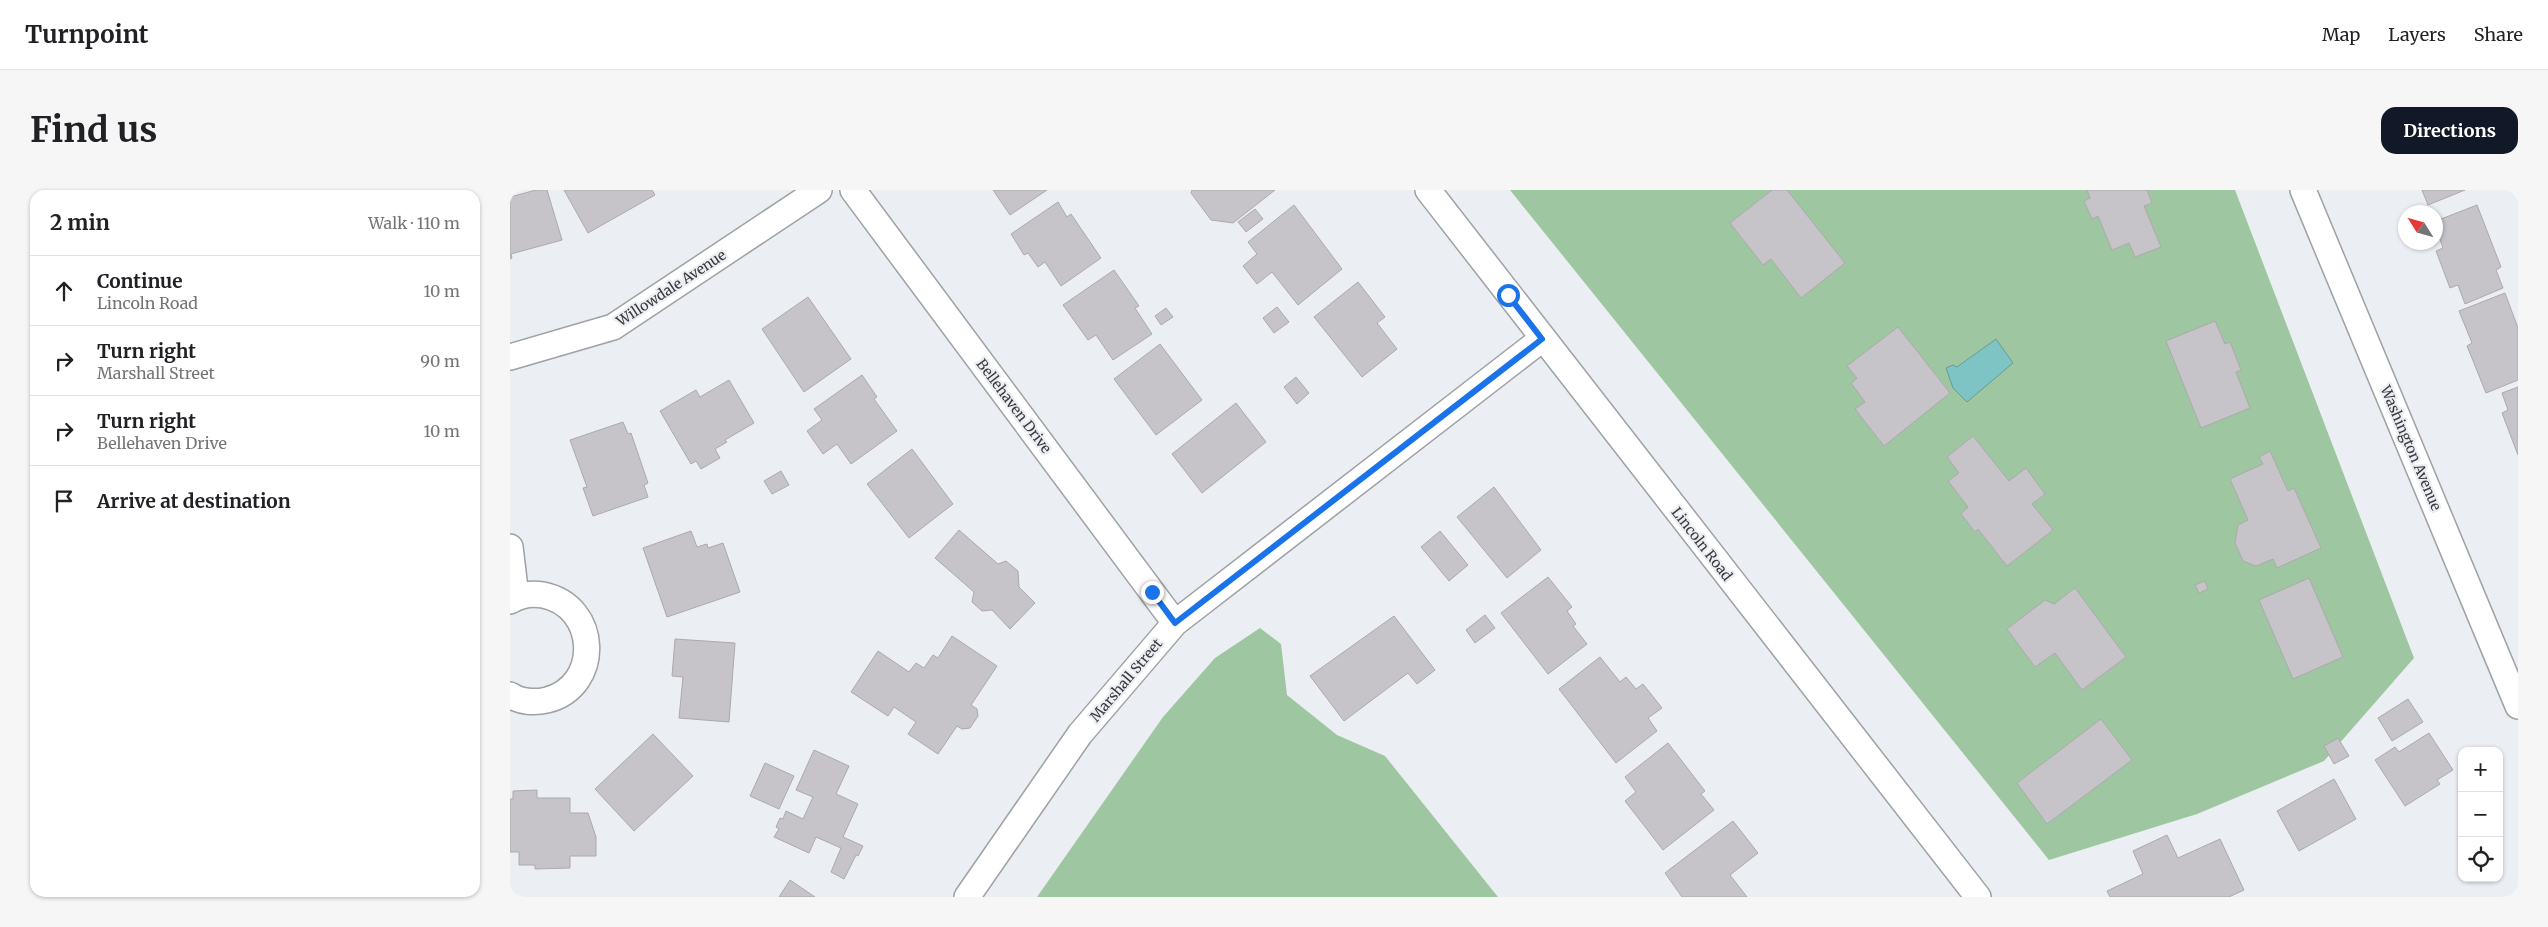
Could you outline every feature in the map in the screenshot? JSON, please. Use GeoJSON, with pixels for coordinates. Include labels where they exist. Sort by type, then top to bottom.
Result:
{"type":"FeatureCollection","features":[{"type":"Feature","properties":{"kind":"street","name":"Willowdale Avenue"},"geometry":{"type":"LineString","coordinates":[[510,357],[613,327],[819,190]]}},
{"type":"Feature","properties":{"kind":"street","name":"Bellehaven Drive"},"geometry":{"type":"LineString","coordinates":[[853,190],[1175,623]]}},
{"type":"Feature","properties":{"kind":"street","name":"Lincoln Road"},"geometry":{"type":"LineString","coordinates":[[1428,190],[1542,339],[1978,897]]}},
{"type":"Feature","properties":{"kind":"street","name":"Washington Avenue"},"geometry":{"type":"LineString","coordinates":[[2303,190],[2518,706]]}},
{"type":"Feature","properties":{"kind":"street","name":"Marshall Street"},"geometry":{"type":"LineString","coordinates":[[967,897],[1080,734],[1175,623],[1542,339]]}},
{"type":"Feature","properties":{"kind":"street"},"geometry":{"type":"LineString","coordinates":[[510,547],[513,599],[534,594],[552,597],[567,605],[579,619],[584,631],[587,657],[580,675],[568,690],[556,697],[538,702],[516,699],[510,695]]}},
{"type":"Feature","properties":{"kind":"green space"},"geometry":{"type":"Polygon","coordinates":[[[1510,190],[2235,190],[2414,658],[2324,761],[2197,814],[2049,860],[1510,190]]]}},
{"type":"Feature","properties":{"kind":"green space"},"geometry":{"type":"Polygon","coordinates":[[[1260,628],[1281,644],[1287,695],[1337,735],[1385,756],[1498,897],[1037,897],[1163,717],[1215,658],[1260,628]]]}},
{"type":"Feature","properties":{"kind":"water"},"geometry":{"type":"Polygon","coordinates":[[[1996,339],[2013,363],[1967,402],[1953,388],[1946,368],[1953,365],[1957,367],[1996,339]]]}},
{"type":"Feature","properties":{"kind":"building"},"geometry":{"type":"Polygon","coordinates":[[[536,190],[547,190],[562,240],[511,254],[512,258],[510,259],[510,197],[536,190]]]}},
{"type":"Feature","properties":{"kind":"building"},"geometry":{"type":"Polygon","coordinates":[[[564,190],[652,190],[655,195],[588,233],[564,190]]]}},
{"type":"Feature","properties":{"kind":"building"},"geometry":{"type":"Polygon","coordinates":[[[993,190],[1047,190],[1010,215],[993,190]]]}},
{"type":"Feature","properties":{"kind":"building"},"geometry":{"type":"Polygon","coordinates":[[[1192,190],[1275,190],[1233,223],[1211,220],[1191,193],[1192,190]]]}},
{"type":"Feature","properties":{"kind":"building"},"geometry":{"type":"Polygon","coordinates":[[[1772,190],[1787,190],[1845,263],[1801,298],[1771,259],[1763,265],[1730,223],[1772,190]]]}},
{"type":"Feature","properties":{"kind":"building"},"geometry":{"type":"Polygon","coordinates":[[[2087,190],[2147,190],[2152,203],[2144,206],[2161,247],[2135,257],[2129,243],[2112,250],[2098,216],[2092,219],[2084,201],[2090,198],[2087,190]]]}},
{"type":"Feature","properties":{"kind":"building"},"geometry":{"type":"Polygon","coordinates":[[[2422,190],[2465,190],[2428,205],[2422,190]]]}},
{"type":"Feature","properties":{"kind":"building"},"geometry":{"type":"Polygon","coordinates":[[[1058,202],[1067,217],[1071,214],[1101,258],[1061,286],[1045,262],[1038,267],[1028,253],[1024,255],[1011,234],[1058,202]]]}},
{"type":"Feature","properties":{"kind":"building"},"geometry":{"type":"Polygon","coordinates":[[[1294,205],[1342,269],[1298,305],[1272,272],[1257,284],[1243,266],[1257,254],[1248,242],[1294,205]]]}},
{"type":"Feature","properties":{"kind":"building"},"geometry":{"type":"Polygon","coordinates":[[[2477,205],[2501,267],[2496,270],[2503,288],[2465,304],[2458,285],[2450,288],[2436,251],[2443,250],[2443,218],[2477,205]]]}},
{"type":"Feature","properties":{"kind":"building"},"geometry":{"type":"Polygon","coordinates":[[[1255,209],[1263,219],[1246,232],[1238,222],[1255,209]]]}},
{"type":"Feature","properties":{"kind":"building"},"geometry":{"type":"Polygon","coordinates":[[[1114,270],[1139,306],[1135,308],[1152,334],[1113,360],[1096,335],[1088,340],[1063,305],[1114,270]]]}},
{"type":"Feature","properties":{"kind":"building"},"geometry":{"type":"Polygon","coordinates":[[[1358,282],[1385,317],[1377,323],[1397,349],[1362,377],[1314,317],[1358,282]]]}},
{"type":"Feature","properties":{"kind":"building"},"geometry":{"type":"Polygon","coordinates":[[[2505,293],[2518,328],[2518,380],[2486,393],[2467,346],[2472,343],[2459,311],[2505,293]]]}},
{"type":"Feature","properties":{"kind":"building"},"geometry":{"type":"Polygon","coordinates":[[[808,297],[851,359],[804,392],[762,329],[808,297]]]}},
{"type":"Feature","properties":{"kind":"building"},"geometry":{"type":"Polygon","coordinates":[[[1277,307],[1289,322],[1274,333],[1263,318],[1277,307]]]}},
{"type":"Feature","properties":{"kind":"building"},"geometry":{"type":"Polygon","coordinates":[[[1166,308],[1173,317],[1161,325],[1155,316],[1166,308]]]}},
{"type":"Feature","properties":{"kind":"building"},"geometry":{"type":"Polygon","coordinates":[[[2215,321],[2225,344],[2230,342],[2241,370],[2236,372],[2250,408],[2201,428],[2166,341],[2215,321]]]}},
{"type":"Feature","properties":{"kind":"building"},"geometry":{"type":"Polygon","coordinates":[[[1898,327],[1950,393],[1884,446],[1855,409],[1865,402],[1851,383],[1857,378],[1847,366],[1898,327]]]}},
{"type":"Feature","properties":{"kind":"building"},"geometry":{"type":"Polygon","coordinates":[[[1160,344],[1202,400],[1156,435],[1114,379],[1160,344]]]}},
{"type":"Feature","properties":{"kind":"building"},"geometry":{"type":"Polygon","coordinates":[[[862,375],[877,397],[874,399],[897,431],[851,464],[837,444],[823,454],[807,431],[822,420],[814,409],[862,375]]]}},
{"type":"Feature","properties":{"kind":"building"},"geometry":{"type":"Polygon","coordinates":[[[1296,377],[1309,393],[1297,404],[1284,387],[1296,377]]]}},
{"type":"Feature","properties":{"kind":"building"},"geometry":{"type":"Polygon","coordinates":[[[729,380],[754,423],[725,440],[727,442],[715,449],[720,458],[701,469],[696,461],[691,464],[660,411],[696,390],[700,397],[729,380]]]}},
{"type":"Feature","properties":{"kind":"building"},"geometry":{"type":"Polygon","coordinates":[[[2518,387],[2518,455],[2502,413],[2508,410],[2502,393],[2518,387]]]}},
{"type":"Feature","properties":{"kind":"building"},"geometry":{"type":"Polygon","coordinates":[[[1236,403],[1266,442],[1202,493],[1172,454],[1236,403]]]}},
{"type":"Feature","properties":{"kind":"building"},"geometry":{"type":"Polygon","coordinates":[[[623,422],[628,434],[631,433],[648,483],[644,485],[648,497],[593,516],[583,488],[587,487],[570,440],[623,422]]]}},
{"type":"Feature","properties":{"kind":"building"},"geometry":{"type":"Polygon","coordinates":[[[1973,436],[2009,481],[2026,468],[2045,494],[2032,504],[2053,530],[2007,566],[1978,529],[1975,532],[1961,514],[1968,507],[1948,481],[1959,473],[1947,457],[1973,436]]]}},
{"type":"Feature","properties":{"kind":"building"},"geometry":{"type":"Polygon","coordinates":[[[912,449],[953,504],[909,538],[867,484],[912,449]]]}},
{"type":"Feature","properties":{"kind":"building"},"geometry":{"type":"Polygon","coordinates":[[[2270,451],[2288,491],[2294,488],[2321,548],[2277,568],[2273,559],[2256,566],[2243,561],[2235,543],[2238,525],[2248,520],[2230,479],[2263,464],[2259,457],[2270,451]]]}},
{"type":"Feature","properties":{"kind":"building"},"geometry":{"type":"Polygon","coordinates":[[[781,471],[789,485],[772,494],[764,481],[781,471]]]}},
{"type":"Feature","properties":{"kind":"building"},"geometry":{"type":"Polygon","coordinates":[[[1494,487],[1541,550],[1507,578],[1457,517],[1494,487]]]}},
{"type":"Feature","properties":{"kind":"building"},"geometry":{"type":"Polygon","coordinates":[[[959,530],[998,564],[1006,561],[1018,571],[1019,587],[1035,603],[1010,629],[992,610],[982,611],[972,602],[974,592],[935,558],[959,530]]]}},
{"type":"Feature","properties":{"kind":"building"},"geometry":{"type":"Polygon","coordinates":[[[691,531],[697,547],[707,544],[708,548],[723,543],[740,592],[667,617],[643,548],[691,531]]]}},
{"type":"Feature","properties":{"kind":"building"},"geometry":{"type":"Polygon","coordinates":[[[1440,531],[1468,565],[1449,581],[1421,547],[1440,531]]]}},
{"type":"Feature","properties":{"kind":"building"},"geometry":{"type":"Polygon","coordinates":[[[1548,577],[1572,607],[1567,611],[1576,624],[1573,626],[1587,644],[1548,674],[1501,613],[1548,577]]]}},
{"type":"Feature","properties":{"kind":"building"},"geometry":{"type":"Polygon","coordinates":[[[2309,578],[2343,657],[2293,679],[2259,600],[2309,578]]]}},
{"type":"Feature","properties":{"kind":"building"},"geometry":{"type":"Polygon","coordinates":[[[2205,581],[2208,589],[2199,593],[2195,585],[2205,581]]]}},
{"type":"Feature","properties":{"kind":"building"},"geometry":{"type":"Polygon","coordinates":[[[2075,588],[2126,657],[2082,690],[2055,653],[2035,667],[2007,629],[2045,600],[2054,604],[2075,588]]]}},
{"type":"Feature","properties":{"kind":"building"},"geometry":{"type":"Polygon","coordinates":[[[1485,615],[1495,628],[1475,643],[1466,630],[1485,615]]]}},
{"type":"Feature","properties":{"kind":"building"},"geometry":{"type":"Polygon","coordinates":[[[1394,616],[1435,670],[1417,684],[1408,673],[1344,721],[1310,676],[1394,616]]]}},
{"type":"Feature","properties":{"kind":"building"},"geometry":{"type":"Polygon","coordinates":[[[952,636],[997,666],[971,705],[977,709],[978,716],[970,728],[962,729],[957,726],[938,754],[908,734],[916,722],[894,707],[888,716],[851,692],[878,651],[909,672],[916,663],[924,668],[933,655],[938,658],[952,636]]]}},
{"type":"Feature","properties":{"kind":"building"},"geometry":{"type":"Polygon","coordinates":[[[675,639],[735,643],[729,722],[679,718],[683,677],[672,676],[675,639]]]}},
{"type":"Feature","properties":{"kind":"building"},"geometry":{"type":"Polygon","coordinates":[[[1600,657],[1620,682],[1626,677],[1636,689],[1643,684],[1662,708],[1648,718],[1657,731],[1616,763],[1559,689],[1600,657]]]}},
{"type":"Feature","properties":{"kind":"building"},"geometry":{"type":"Polygon","coordinates":[[[2408,699],[2423,722],[2392,741],[2378,718],[2408,699]]]}},
{"type":"Feature","properties":{"kind":"building"},"geometry":{"type":"Polygon","coordinates":[[[2101,719],[2132,760],[2047,824],[2017,783],[2101,719]]]}},
{"type":"Feature","properties":{"kind":"building"},"geometry":{"type":"Polygon","coordinates":[[[2429,733],[2453,770],[2437,780],[2440,784],[2405,806],[2375,760],[2395,747],[2399,752],[2429,733]]]}},
{"type":"Feature","properties":{"kind":"building"},"geometry":{"type":"Polygon","coordinates":[[[653,734],[693,776],[634,831],[595,789],[653,734]]]}},
{"type":"Feature","properties":{"kind":"building"},"geometry":{"type":"Polygon","coordinates":[[[2338,738],[2349,756],[2334,764],[2324,746],[2338,738]]]}},
{"type":"Feature","properties":{"kind":"building"},"geometry":{"type":"Polygon","coordinates":[[[1668,743],[1705,791],[1701,794],[1714,810],[1663,850],[1625,801],[1636,792],[1625,777],[1668,743]]]}},
{"type":"Feature","properties":{"kind":"building"},"geometry":{"type":"Polygon","coordinates":[[[814,750],[849,766],[836,794],[858,804],[843,837],[863,846],[858,856],[856,855],[844,879],[831,872],[841,848],[816,837],[809,853],[774,837],[779,829],[776,827],[780,818],[783,819],[786,811],[803,819],[813,797],[796,790],[814,750]]]}},
{"type":"Feature","properties":{"kind":"building"},"geometry":{"type":"Polygon","coordinates":[[[765,763],[794,776],[779,809],[750,796],[765,763]]]}},
{"type":"Feature","properties":{"kind":"building"},"geometry":{"type":"Polygon","coordinates":[[[2334,779],[2356,819],[2299,851],[2277,811],[2334,779]]]}},
{"type":"Feature","properties":{"kind":"building"},"geometry":{"type":"Polygon","coordinates":[[[537,790],[537,798],[570,798],[570,813],[588,813],[596,837],[596,856],[570,856],[570,868],[535,869],[535,865],[519,865],[519,852],[510,852],[510,799],[513,799],[513,791],[537,790]]]}},
{"type":"Feature","properties":{"kind":"building"},"geometry":{"type":"Polygon","coordinates":[[[1733,821],[1758,853],[1730,875],[1747,897],[1682,897],[1665,873],[1733,821]]]}},
{"type":"Feature","properties":{"kind":"building"},"geometry":{"type":"Polygon","coordinates":[[[2167,835],[2178,858],[2220,839],[2244,890],[2229,897],[2110,897],[2107,891],[2143,874],[2133,851],[2167,835]]]}},
{"type":"Feature","properties":{"kind":"building"},"geometry":{"type":"Polygon","coordinates":[[[790,880],[815,897],[779,897],[790,880]]]}},
{"type":"Feature","properties":{"kind":"route"},"geometry":{"type":"LineString","coordinates":[[1152,592],[1175,623],[1542,339],[1508,295]]}}]}
